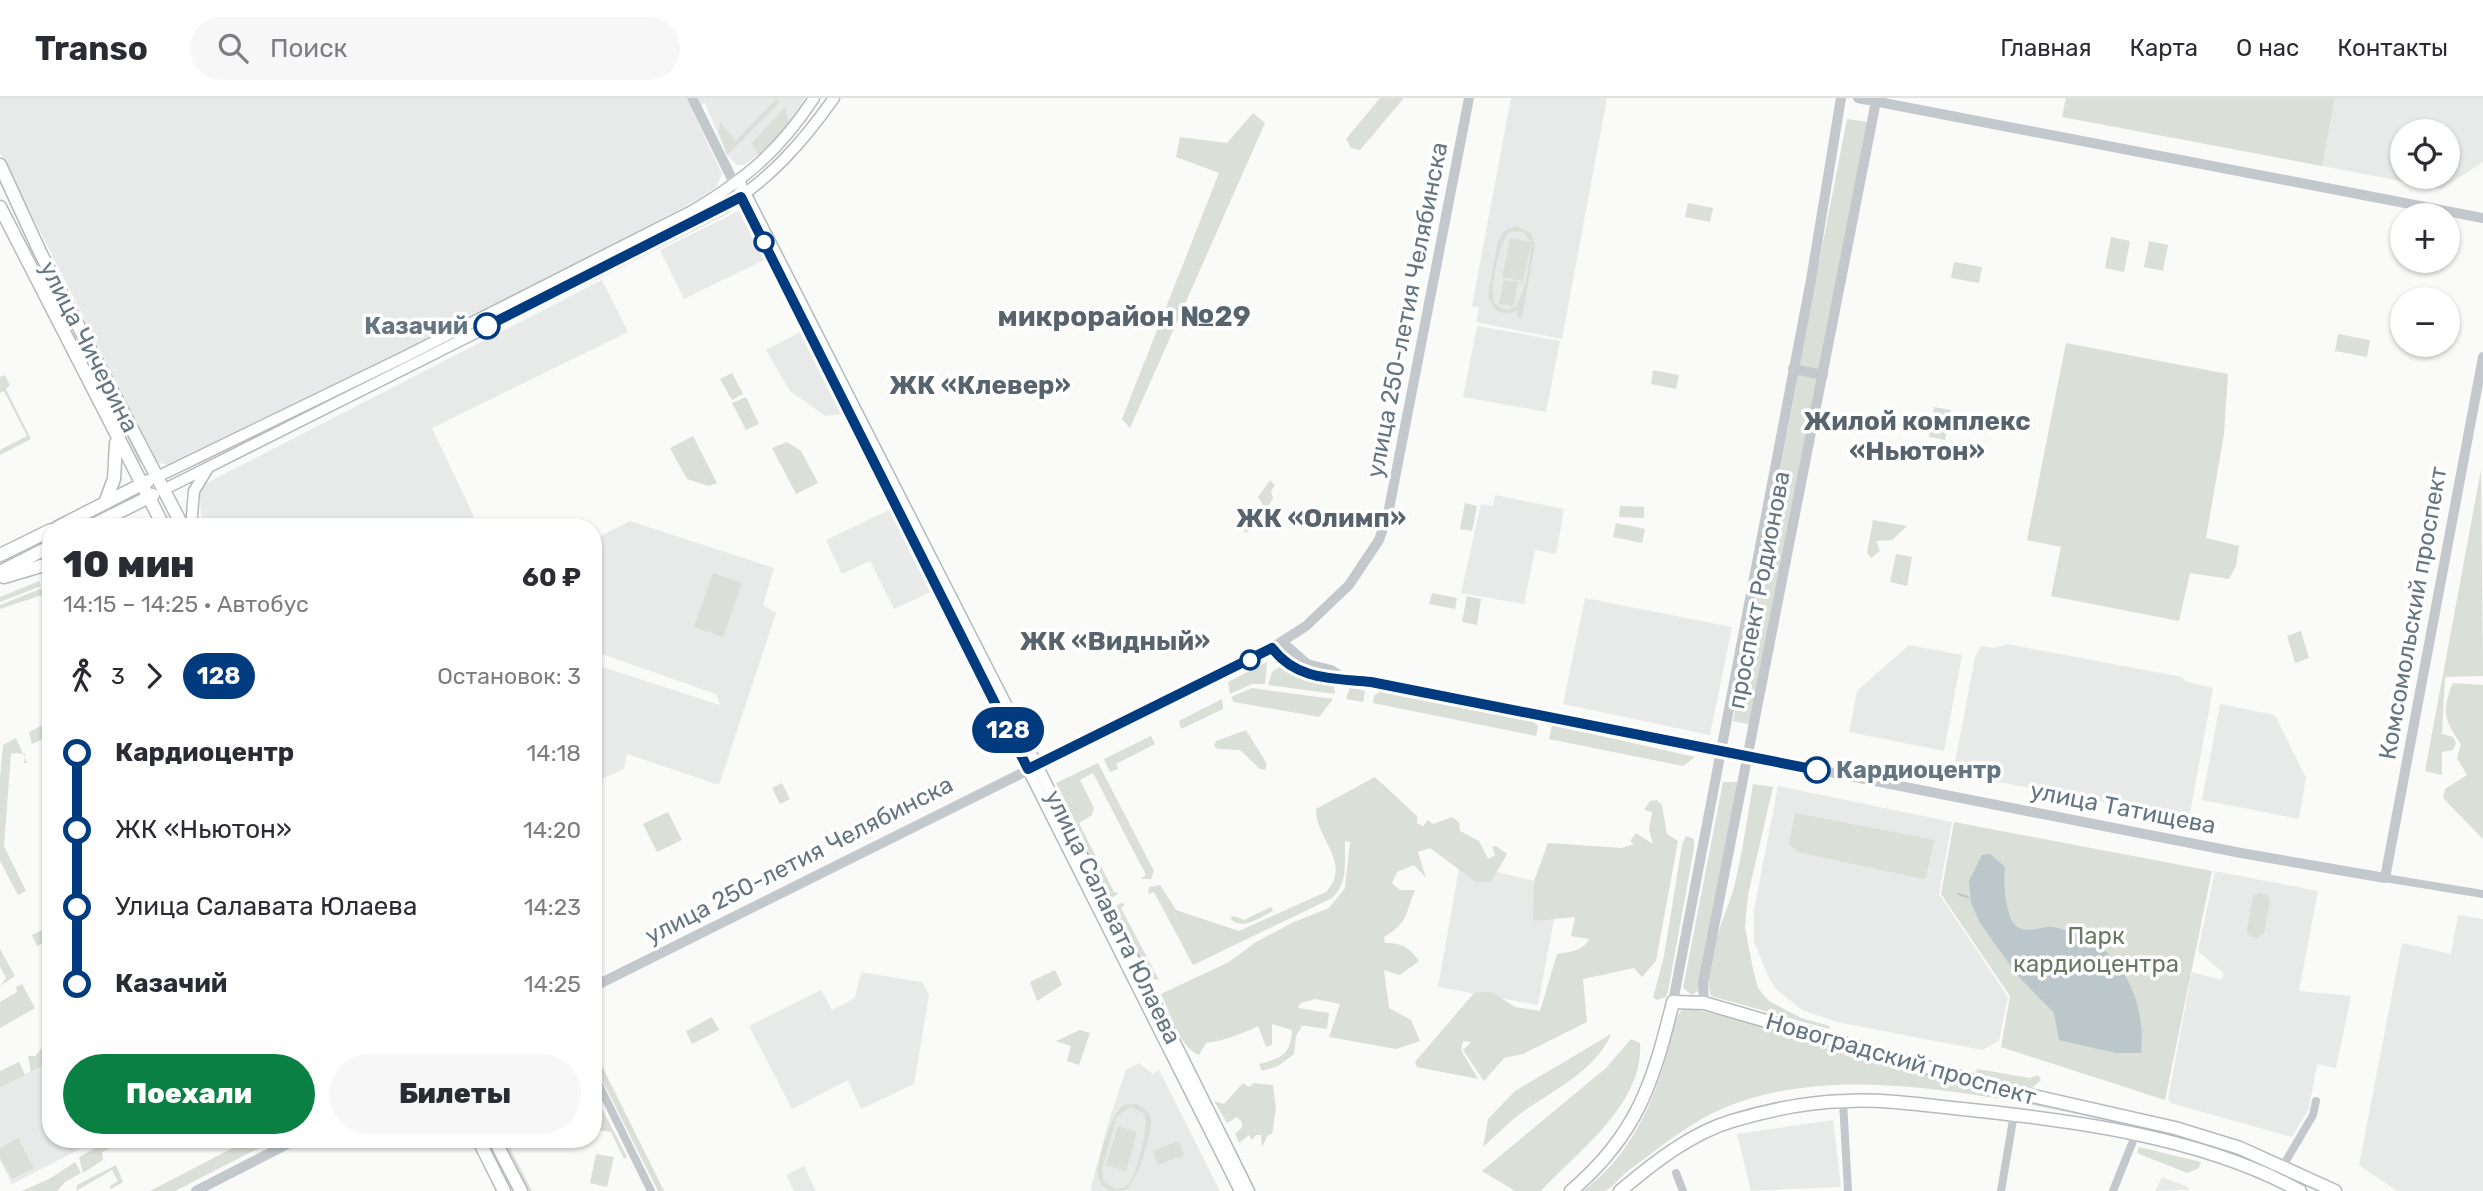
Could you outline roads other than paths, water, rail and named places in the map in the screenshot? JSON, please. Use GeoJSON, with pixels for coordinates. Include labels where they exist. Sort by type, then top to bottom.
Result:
{"type":"FeatureCollection","features":[{"type":"Feature","properties":{"kind":"main road"},"geometry":{"type":"LineString","coordinates":[[107,518],[645,241],[737,183],[779,148],[814,98]]}},
{"type":"Feature","properties":{"kind":"main road"},"geometry":{"type":"LineString","coordinates":[[76,518],[744,195],[793,153],[834,98]]}},
{"type":"Feature","properties":{"kind":"main road","name":"улица Чичерина"},"geometry":{"type":"LineString","coordinates":[[0,165],[40,251],[178,518]]}},
{"type":"Feature","properties":{"kind":"main road","name":"улица Салавата Юлаева"},"geometry":{"type":"LineString","coordinates":[[737,183],[1249,1191]]}},
{"type":"Feature","properties":{"kind":"main road","name":"улица Чичерина"},"geometry":{"type":"LineString","coordinates":[[0,207],[159,518]]}},
{"type":"Feature","properties":{"kind":"main road"},"geometry":{"type":"LineString","coordinates":[[105,503],[114,479],[116,437]]}},
{"type":"Feature","properties":{"kind":"main road"},"geometry":{"type":"LineString","coordinates":[[192,518],[194,491],[210,466]]}},
{"type":"Feature","properties":{"kind":"main road"},"geometry":{"type":"LineString","coordinates":[[0,555],[42,534]]}},
{"type":"Feature","properties":{"kind":"main road"},"geometry":{"type":"LineString","coordinates":[[0,572],[42,551]]}},
{"type":"Feature","properties":{"kind":"main road"},"geometry":{"type":"LineString","coordinates":[[0,578],[42,566]]}},
{"type":"Feature","properties":{"kind":"main road","name":"улица Салавата Юлаева"},"geometry":{"type":"LineString","coordinates":[[1033,767],[1240,1191]]}},
{"type":"Feature","properties":{"kind":"main road"},"geometry":{"type":"LineString","coordinates":[[1572,1191],[1612,1150],[1633,1122],[1649,1091],[1673,1002]]}},
{"type":"Feature","properties":{"kind":"main road","name":"Новоградский проспект"},"geometry":{"type":"LineString","coordinates":[[1673,1002],[1704,1003],[2002,1089],[2175,1128],[2283,1166],[2335,1191]]}},
{"type":"Feature","properties":{"kind":"main road","name":"Новоградский проспект"},"geometry":{"type":"LineString","coordinates":[[1620,1191],[1697,1135],[1729,1122],[1784,1108],[1843,1101],[1881,1100],[2014,1114],[2135,1136],[2234,1162],[2300,1191]]}},
{"type":"Feature","properties":{"kind":"main road"},"geometry":{"type":"LineString","coordinates":[[482,1148],[504,1191]]}},
{"type":"Feature","properties":{"kind":"main road"},"geometry":{"type":"LineString","coordinates":[[499,1148],[521,1191]]}},
{"type":"Feature","properties":{"kind":"street","name":"улица Салавата Юлаева"},"geometry":{"type":"LineString","coordinates":[[692,98],[737,183]]}},
{"type":"Feature","properties":{"kind":"street","name":"улица 250-летия Челябинска"},"geometry":{"type":"LineString","coordinates":[[602,982],[1272,648],[1306,626],[1349,585],[1378,540],[1388,514],[1469,98]]}},
{"type":"Feature","properties":{"kind":"street","name":"проспект Родионова"},"geometry":{"type":"LineString","coordinates":[[1673,1002],[1793,369],[1841,98]]}},
{"type":"Feature","properties":{"kind":"street"},"geometry":{"type":"LineString","coordinates":[[1858,98],[2483,218]]}},
{"type":"Feature","properties":{"kind":"street","name":"проспект Родионова"},"geometry":{"type":"LineString","coordinates":[[1704,1003],[1703,983],[1876,101]]}},
{"type":"Feature","properties":{"kind":"street","name":"Комсомольский проспект"},"geometry":{"type":"LineString","coordinates":[[2385,878],[2483,357]]}},
{"type":"Feature","properties":{"kind":"street"},"geometry":{"type":"LineString","coordinates":[[1793,369],[1822,375]]}},
{"type":"Feature","properties":{"kind":"street","name":"улица Татищева"},"geometry":{"type":"LineString","coordinates":[[1282,642],[1307,664],[1331,670],[1343,679]]}},
{"type":"Feature","properties":{"kind":"street","name":"улица Татищева"},"geometry":{"type":"LineString","coordinates":[[1272,648],[1281,660],[1304,673],[2385,878],[2483,894]]}},
{"type":"Feature","properties":{"kind":"street"},"geometry":{"type":"LineString","coordinates":[[602,1091],[651,1191]]}},
{"type":"Feature","properties":{"kind":"street"},"geometry":{"type":"LineString","coordinates":[[1843,1101],[1848,1191]]}},
{"type":"Feature","properties":{"kind":"street"},"geometry":{"type":"LineString","coordinates":[[2283,1166],[2314,1115],[2316,1101]]}},
{"type":"Feature","properties":{"kind":"street"},"geometry":{"type":"LineString","coordinates":[[2001,1191],[2014,1114]]}},
{"type":"Feature","properties":{"kind":"street"},"geometry":{"type":"LineString","coordinates":[[2113,1191],[2135,1136]]}},
{"type":"Feature","properties":{"kind":"street"},"geometry":{"type":"LineString","coordinates":[[196,1191],[280,1148]]}},
{"type":"Feature","properties":{"kind":"street"},"geometry":{"type":"LineString","coordinates":[[1676,1173],[1682,1191]]}},
{"type":"Feature","properties":{"kind":"waterway"},"geometry":{"type":"LineString","coordinates":[[1958,894],[1968,897]]}},
{"type":"Feature","properties":{"kind":"place","name":"Казачий"},"geometry":{"type":"Point","coordinates":[487,326]}},
{"type":"Feature","properties":{"kind":"place","name":"Кардиоцентр"},"geometry":{"type":"Point","coordinates":[1817,770]}},
{"type":"Feature","properties":{"kind":"district","name":"микрорайон №29"},"geometry":{"type":"Point","coordinates":[1124,316]}},
{"type":"Feature","properties":{"kind":"district","name":"ЖК «Клевер»"},"geometry":{"type":"Point","coordinates":[980,385]}},
{"type":"Feature","properties":{"kind":"district","name":"Жилой комплекс «Ньютон»"},"geometry":{"type":"Point","coordinates":[1917,436]}},
{"type":"Feature","properties":{"kind":"district","name":"ЖК «Олимп»"},"geometry":{"type":"Point","coordinates":[1321,518]}},
{"type":"Feature","properties":{"kind":"district","name":"ЖК «Видный»"},"geometry":{"type":"Point","coordinates":[1115,641]}},
{"type":"Feature","properties":{"kind":"park label","name":"Парк кардиоцентра"},"geometry":{"type":"Point","coordinates":[2096,950]}}]}
